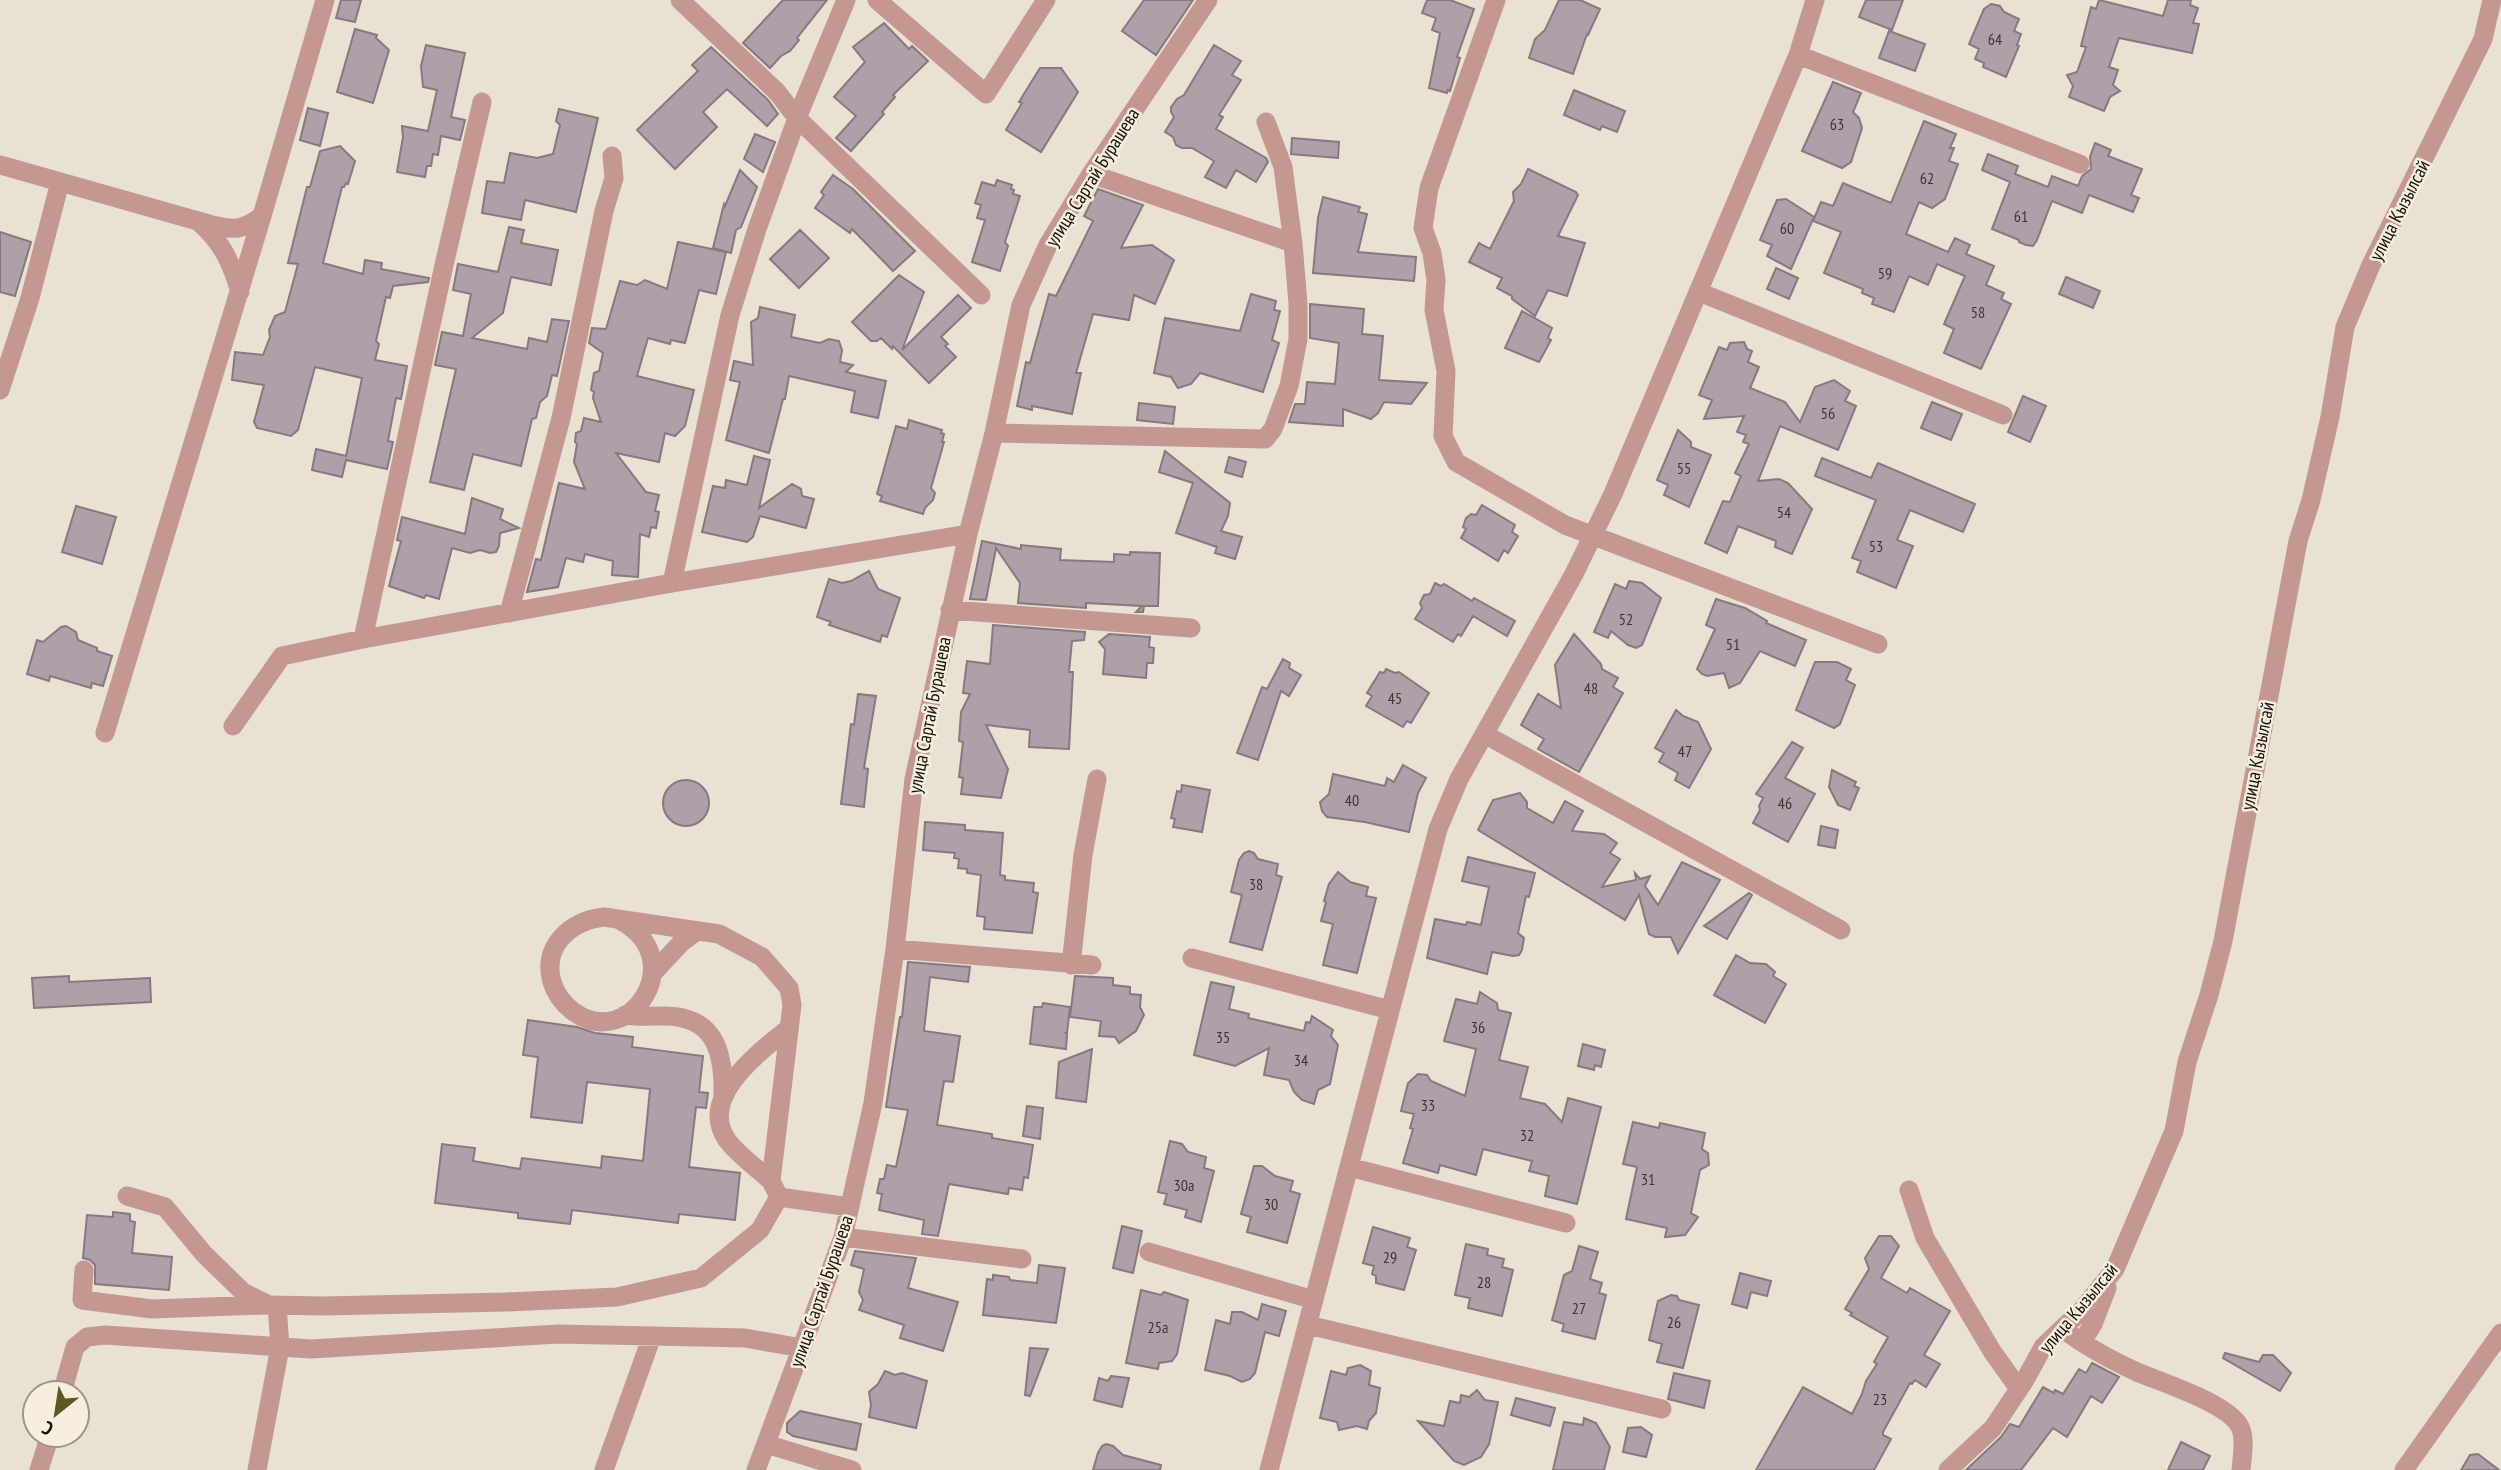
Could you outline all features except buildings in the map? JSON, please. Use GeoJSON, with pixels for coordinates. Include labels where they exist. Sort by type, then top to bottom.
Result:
{"type":"FeatureCollection","features":[{"type":"Feature","properties":{"kind":"street"},"geometry":{"type":"LineString","coordinates":[[106,733],[240,293],[325,0]]}},
{"type":"Feature","properties":{"kind":"street"},"geometry":{"type":"LineString","coordinates":[[680,0],[777,92],[797,118],[981,295]]}},
{"type":"Feature","properties":{"kind":"street"},"geometry":{"type":"LineString","coordinates":[[672,583],[730,315],[757,229],[797,118],[846,0]]}},
{"type":"Feature","properties":{"kind":"street"},"geometry":{"type":"LineString","coordinates":[[877,0],[986,94],[1046,0]]}},
{"type":"Feature","properties":{"kind":"street","name":"улица Сартай Бурашева"},"geometry":{"type":"LineString","coordinates":[[756,1470],[843,1237],[850,1207],[873,1103],[895,949],[914,779],[1021,305],[1048,244],[1091,174],[1208,0]]}},
{"type":"Feature","properties":{"kind":"street"},"geometry":{"type":"LineString","coordinates":[[1495,0],[1429,188],[1423,228],[1432,253],[1436,280],[1434,310],[1446,370],[1443,436],[1456,462],[1565,525],[1878,644]]}},
{"type":"Feature","properties":{"kind":"street"},"geometry":{"type":"LineString","coordinates":[[1269,1470],[1438,829],[1459,779],[1486,735],[1594,534],[1798,55],[1815,0]]}},
{"type":"Feature","properties":{"kind":"street","name":"улица Кызылсай"},"geometry":{"type":"LineString","coordinates":[[1948,1470],[1993,1428],[2043,1347],[2082,1310],[2114,1270],[2174,1131],[2187,1062],[2219,954],[2296,554],[2327,429],[2345,327],[2371,265],[2483,39],[2492,0]]}},
{"type":"Feature","properties":{"kind":"street"},"geometry":{"type":"LineString","coordinates":[[1798,55],[2080,164]]}},
{"type":"Feature","properties":{"kind":"street"},"geometry":{"type":"LineString","coordinates":[[363,639],[482,102]]}},
{"type":"Feature","properties":{"kind":"street"},"geometry":{"type":"LineString","coordinates":[[994,433],[1265,439],[1273,429],[1289,386],[1298,339],[1293,243],[1283,167],[1266,122]]}},
{"type":"Feature","properties":{"kind":"street"},"geometry":{"type":"LineString","coordinates":[[509,613],[561,418],[604,211],[614,178],[612,156]]}},
{"type":"Feature","properties":{"kind":"street"},"geometry":{"type":"LineString","coordinates":[[0,165],[234,230],[251,224],[262,216]]}},
{"type":"Feature","properties":{"kind":"street"},"geometry":{"type":"LineString","coordinates":[[1091,174],[1293,243]]}},
{"type":"Feature","properties":{"kind":"street"},"geometry":{"type":"LineString","coordinates":[[0,390],[30,298],[60,182]]}},
{"type":"Feature","properties":{"kind":"street"},"geometry":{"type":"LineString","coordinates":[[197,221],[216,236],[240,293]]}},
{"type":"Feature","properties":{"kind":"street"},"geometry":{"type":"LineString","coordinates":[[1699,292],[2003,415]]}},
{"type":"Feature","properties":{"kind":"street"},"geometry":{"type":"LineString","coordinates":[[233,726],[282,656],[672,583],[968,534]]}},
{"type":"Feature","properties":{"kind":"street"},"geometry":{"type":"LineString","coordinates":[[950,610],[1191,628]]}},
{"type":"Feature","properties":{"kind":"street"},"geometry":{"type":"LineString","coordinates":[[1486,735],[1841,930]]}},
{"type":"Feature","properties":{"kind":"street"},"geometry":{"type":"LineString","coordinates":[[1071,965],[1083,855],[1097,779]]}},
{"type":"Feature","properties":{"kind":"street"},"geometry":{"type":"LineString","coordinates":[[84,1270],[82,1300],[152,1309],[506,1302],[617,1297],[701,1278],[760,1230],[775,1189],[792,1005],[789,988],[762,957],[719,934],[697,930],[621,921],[604,917],[586,919],[570,927],[558,940],[551,956],[550,973],[554,991],[564,1005],[579,1015],[595,1020],[613,1020],[625,1015],[645,998],[653,973],[697,930]]}},
{"type":"Feature","properties":{"kind":"street"},"geometry":{"type":"LineString","coordinates":[[621,921],[632,927],[649,948],[653,973]]}},
{"type":"Feature","properties":{"kind":"street"},"geometry":{"type":"LineString","coordinates":[[895,949],[1092,965]]}},
{"type":"Feature","properties":{"kind":"street"},"geometry":{"type":"LineString","coordinates":[[1192,958],[1390,1010]]}},
{"type":"Feature","properties":{"kind":"street"},"geometry":{"type":"LineString","coordinates":[[625,1015],[643,1018],[666,1016],[690,1020],[706,1028],[718,1049],[723,1096],[719,1120],[727,1139],[775,1189],[850,1207]]}},
{"type":"Feature","properties":{"kind":"street"},"geometry":{"type":"LineString","coordinates":[[723,1096],[743,1069],[789,1028]]}},
{"type":"Feature","properties":{"kind":"street"},"geometry":{"type":"LineString","coordinates":[[1349,1167],[1566,1223]]}},
{"type":"Feature","properties":{"kind":"street"},"geometry":{"type":"LineString","coordinates":[[1909,1190],[1925,1238],[1992,1351],[2019,1389]]}},
{"type":"Feature","properties":{"kind":"street"},"geometry":{"type":"LineString","coordinates":[[127,1196],[165,1207],[204,1254],[243,1292],[273,1305]]}},
{"type":"Feature","properties":{"kind":"street"},"geometry":{"type":"LineString","coordinates":[[843,1237],[1022,1259]]}},
{"type":"Feature","properties":{"kind":"street"},"geometry":{"type":"LineString","coordinates":[[1149,1252],[1314,1300]]}},
{"type":"Feature","properties":{"kind":"street"},"geometry":{"type":"LineString","coordinates":[[2082,1342],[2093,1324],[2114,1270]]}},
{"type":"Feature","properties":{"kind":"street"},"geometry":{"type":"LineString","coordinates":[[257,1470],[280,1347],[273,1305]]}},
{"type":"Feature","properties":{"kind":"street"},"geometry":{"type":"LineString","coordinates":[[1308,1325],[1662,1409]]}},
{"type":"Feature","properties":{"kind":"street"},"geometry":{"type":"LineString","coordinates":[[2063,1329],[2136,1371],[2224,1411],[2240,1427],[2243,1444],[2241,1470]]}},
{"type":"Feature","properties":{"kind":"street"},"geometry":{"type":"LineString","coordinates":[[2404,1470],[2501,1333]]}},
{"type":"Feature","properties":{"kind":"street"},"geometry":{"type":"LineString","coordinates":[[66,1379],[75,1348],[87,1336],[106,1335],[311,1349],[558,1334],[745,1338],[802,1348]]}},
{"type":"Feature","properties":{"kind":"street"},"geometry":{"type":"LineString","coordinates":[[604,1470],[652,1336]]}},
{"type":"Feature","properties":{"kind":"street"},"geometry":{"type":"LineString","coordinates":[[766,1444],[852,1470]]}},
{"type":"Feature","properties":{"kind":"street"},"geometry":{"type":"LineString","coordinates":[[39,1470],[46,1449]]}}]}
